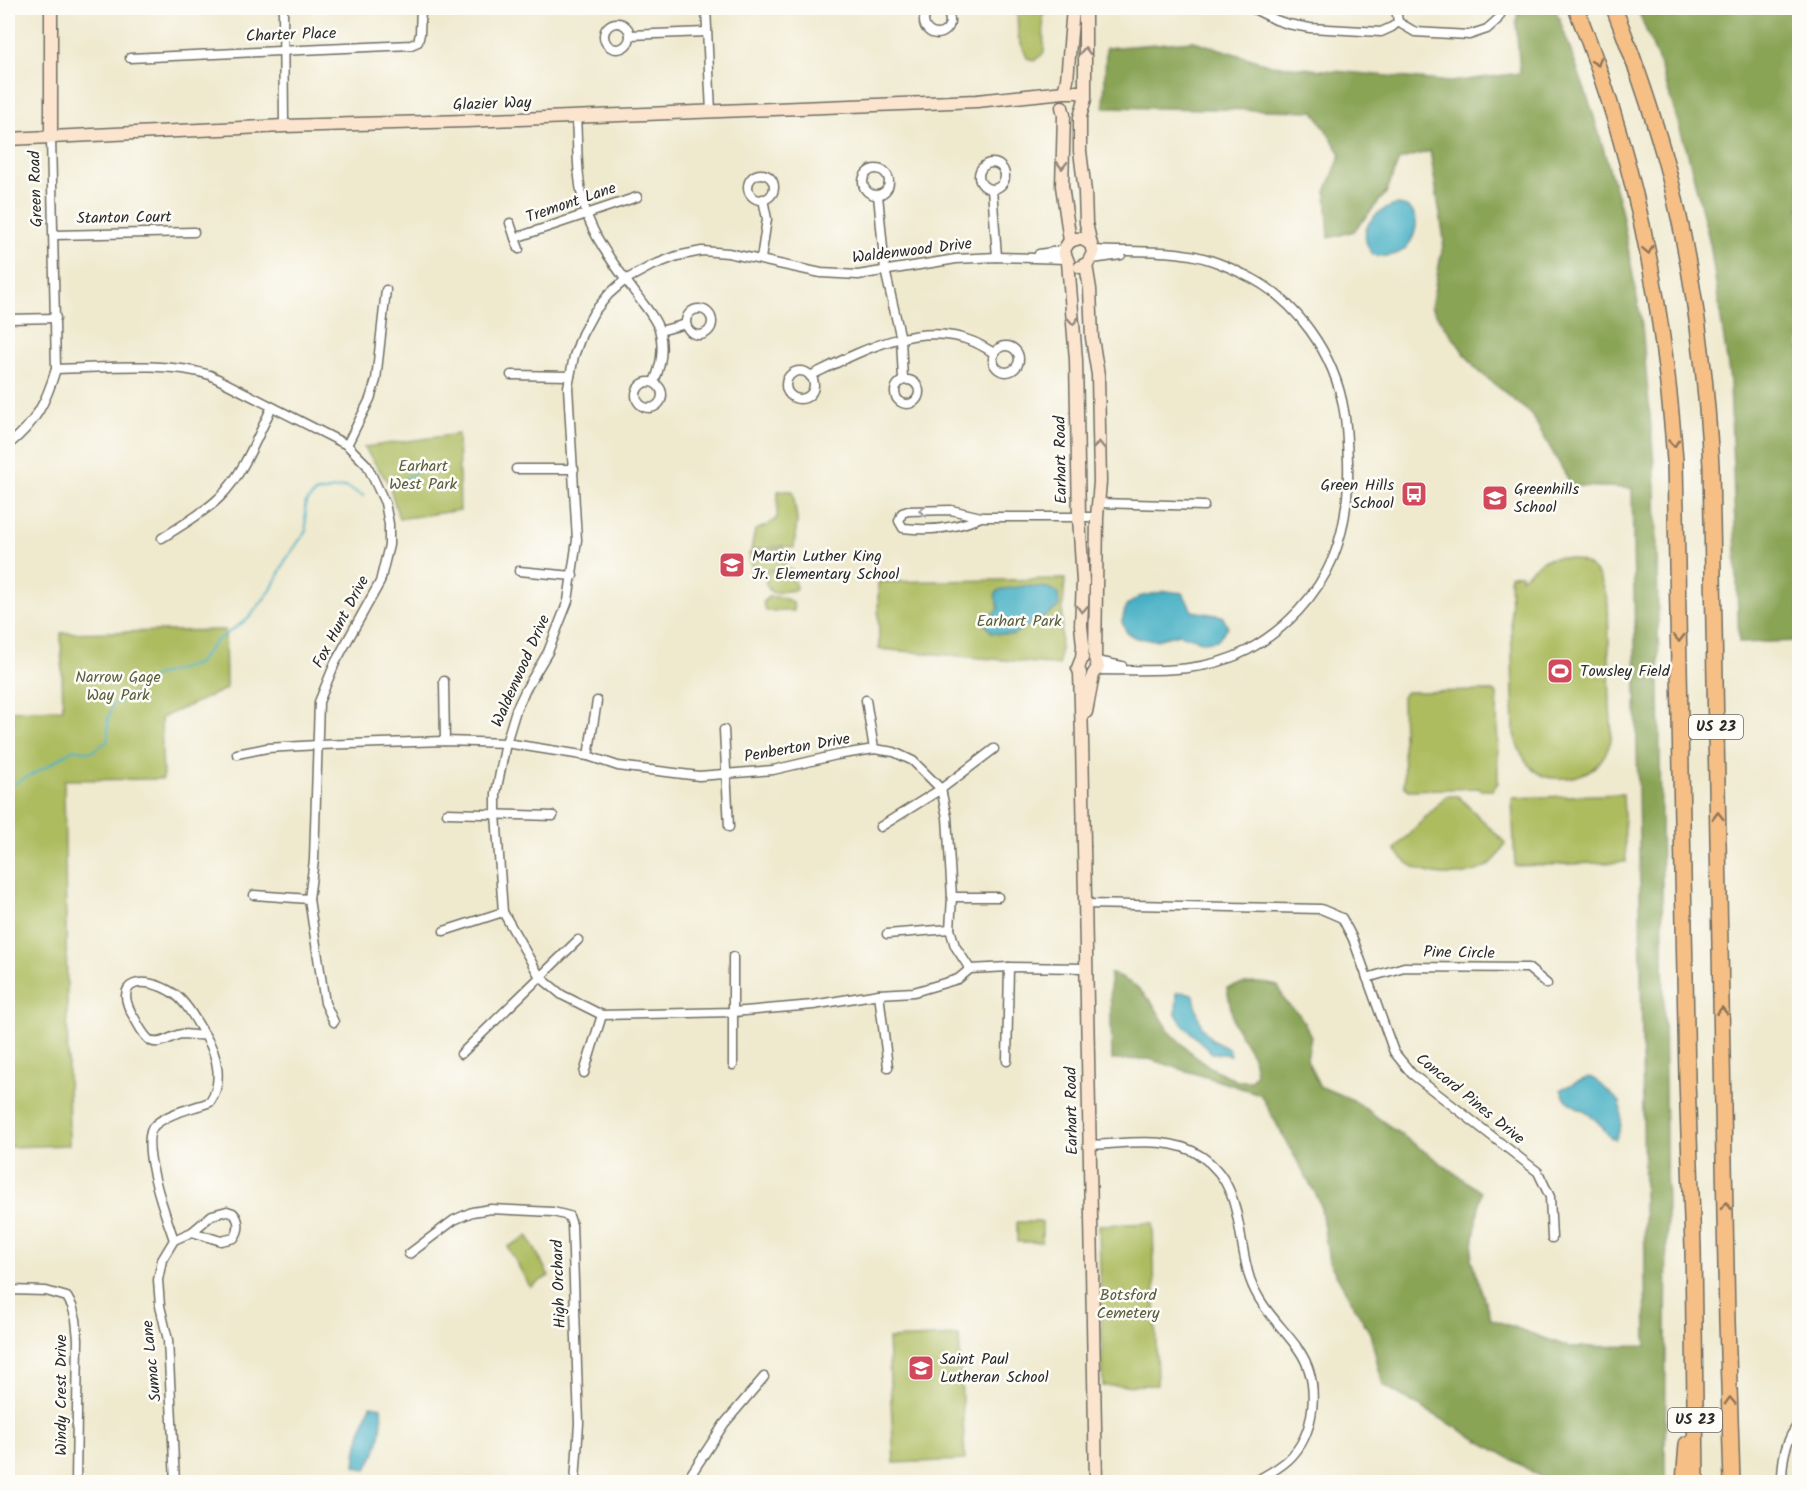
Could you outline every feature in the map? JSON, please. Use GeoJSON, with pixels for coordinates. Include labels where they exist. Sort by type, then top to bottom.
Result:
{"type":"FeatureCollection","features":[{"type":"Feature","properties":{"kind":"highway","name":"US 23"},"geometry":{"type":"LineString","coordinates":[[1576,8],[1604,82],[1632,179],[1656,295],[1671,406],[1675,472],[1687,1079],[1693,1248],[1696,1482]]}},
{"type":"Feature","properties":{"kind":"highway","name":"US 23"},"geometry":{"type":"LineString","coordinates":[[1614,8],[1637,68],[1673,190],[1698,328],[1707,401],[1712,489],[1727,1322],[1734,1482]]}},
{"type":"Feature","properties":{"kind":"highway"},"geometry":{"type":"LineString","coordinates":[[1684,1482],[1694,1357]]}},
{"type":"Feature","properties":{"kind":"street","name":"Green Road"},"geometry":{"type":"LineString","coordinates":[[8,445],[23,433],[39,413],[50,391],[56,369],[51,8]]}},
{"type":"Feature","properties":{"kind":"street"},"geometry":{"type":"LineString","coordinates":[[283,8],[284,126]]}},
{"type":"Feature","properties":{"kind":"street","name":"Charter Place"},"geometry":{"type":"LineString","coordinates":[[130,58],[411,45],[418,42],[421,8]]}},
{"type":"Feature","properties":{"kind":"street"},"geometry":{"type":"LineString","coordinates":[[706,8],[711,112]]}},
{"type":"Feature","properties":{"kind":"street"},"geometry":{"type":"LineString","coordinates":[[1079,8],[1150,8]]}},
{"type":"Feature","properties":{"kind":"street","name":"Earhart Road"},"geometry":{"type":"LineString","coordinates":[[1079,8],[1061,99],[1064,115],[1062,186],[1076,360],[1078,517],[1091,666]]}},
{"type":"Feature","properties":{"kind":"street","name":"Earhart Road"},"geometry":{"type":"LineString","coordinates":[[1079,8],[1083,100],[1080,117],[1080,151],[1090,254],[1092,338],[1098,375],[1100,482],[1091,666],[1082,739],[1096,1482]]}},
{"type":"Feature","properties":{"kind":"street"},"geometry":{"type":"LineString","coordinates":[[1252,8],[1276,20],[1310,28],[1381,32],[1398,22]]}},
{"type":"Feature","properties":{"kind":"street"},"geometry":{"type":"LineString","coordinates":[[1396,8],[1398,22]]}},
{"type":"Feature","properties":{"kind":"street"},"geometry":{"type":"LineString","coordinates":[[1398,22],[1415,32],[1469,35],[1487,29],[1497,20],[1504,8]]}},
{"type":"Feature","properties":{"kind":"street"},"geometry":{"type":"LineString","coordinates":[[630,35],[706,32]]}},
{"type":"Feature","properties":{"kind":"street"},"geometry":{"type":"LineString","coordinates":[[1061,99],[1077,92],[1083,100]]}},
{"type":"Feature","properties":{"kind":"street","name":"Glazier Way"},"geometry":{"type":"LineString","coordinates":[[8,139],[284,126],[711,112],[977,100],[1061,99]]}},
{"type":"Feature","properties":{"kind":"street"},"geometry":{"type":"LineString","coordinates":[[576,117],[577,165],[587,214],[603,247],[660,331],[662,349],[660,367],[654,382]]}},
{"type":"Feature","properties":{"kind":"street","name":"Waldenwood Drive"},"geometry":{"type":"LineString","coordinates":[[992,189],[997,257]]}},
{"type":"Feature","properties":{"kind":"street"},"geometry":{"type":"LineString","coordinates":[[878,195],[885,270],[901,339],[903,380]]}},
{"type":"Feature","properties":{"kind":"street","name":"Tremont Lane"},"geometry":{"type":"LineString","coordinates":[[516,238],[637,197]]}},
{"type":"Feature","properties":{"kind":"street"},"geometry":{"type":"LineString","coordinates":[[761,259],[767,219],[763,199]]}},
{"type":"Feature","properties":{"kind":"street","name":"Tremont Lane"},"geometry":{"type":"LineString","coordinates":[[510,223],[519,249]]}},
{"type":"Feature","properties":{"kind":"street","name":"Stanton Court"},"geometry":{"type":"LineString","coordinates":[[54,235],[194,232]]}},
{"type":"Feature","properties":{"kind":"street"},"geometry":{"type":"LineString","coordinates":[[1090,254],[1079,238],[1067,253],[1078,267],[1090,254],[1184,254],[1209,260],[1245,274],[1276,295],[1314,336],[1336,379],[1347,430],[1349,486],[1342,533],[1320,584],[1300,610],[1266,639],[1226,660],[1188,668],[1143,670],[1091,666]]}},
{"type":"Feature","properties":{"kind":"street","name":"Waldenwood Drive"},"geometry":{"type":"LineString","coordinates":[[1067,253],[956,259],[858,275],[821,273],[761,259],[702,251],[676,256],[651,266],[626,280],[609,294],[594,312],[582,334],[574,356],[568,387],[577,540],[568,601],[548,652],[526,689],[506,743],[496,793],[496,814],[503,912],[540,977],[562,995],[602,1015],[733,1012],[813,1005],[879,994],[914,992],[958,979],[970,969],[1086,968]]}},
{"type":"Feature","properties":{"kind":"street"},"geometry":{"type":"LineString","coordinates":[[347,445],[370,399],[376,380],[386,290]]}},
{"type":"Feature","properties":{"kind":"street"},"geometry":{"type":"LineString","coordinates":[[8,320],[56,318]]}},
{"type":"Feature","properties":{"kind":"street"},"geometry":{"type":"LineString","coordinates":[[660,331],[686,324]]}},
{"type":"Feature","properties":{"kind":"street"},"geometry":{"type":"LineString","coordinates":[[810,376],[874,345],[926,335],[949,336],[973,341],[994,353]]}},
{"type":"Feature","properties":{"kind":"street","name":"Fox Hunt Drive"},"geometry":{"type":"LineString","coordinates":[[56,369],[169,367],[190,369],[232,385],[347,445],[367,465],[385,503],[389,524],[388,545],[380,582],[335,663],[319,702],[314,860],[309,899],[325,1004],[334,1022]]}},
{"type":"Feature","properties":{"kind":"street"},"geometry":{"type":"LineString","coordinates":[[511,375],[570,376]]}},
{"type":"Feature","properties":{"kind":"street"},"geometry":{"type":"LineString","coordinates":[[162,538],[212,504],[234,481],[272,407]]}},
{"type":"Feature","properties":{"kind":"street"},"geometry":{"type":"LineString","coordinates":[[516,469],[574,470]]}},
{"type":"Feature","properties":{"kind":"street"},"geometry":{"type":"LineString","coordinates":[[1098,503],[1204,506]]}},
{"type":"Feature","properties":{"kind":"street"},"geometry":{"type":"LineString","coordinates":[[981,517],[952,528],[903,528],[899,521],[902,513],[951,510],[981,517],[1097,517]]}},
{"type":"Feature","properties":{"kind":"street"},"geometry":{"type":"LineString","coordinates":[[519,571],[573,576]]}},
{"type":"Feature","properties":{"kind":"street"},"geometry":{"type":"LineString","coordinates":[[444,681],[445,741]]}},
{"type":"Feature","properties":{"kind":"street"},"geometry":{"type":"LineString","coordinates":[[866,700],[874,749]]}},
{"type":"Feature","properties":{"kind":"street"},"geometry":{"type":"LineString","coordinates":[[588,756],[597,701]]}},
{"type":"Feature","properties":{"kind":"street"},"geometry":{"type":"LineString","coordinates":[[724,730],[729,827]]}},
{"type":"Feature","properties":{"kind":"street","name":"Penberton Drive"},"geometry":{"type":"LineString","coordinates":[[237,754],[267,748],[318,745],[445,741],[506,743],[588,756],[618,765],[670,774],[699,776],[773,770],[837,754],[874,749],[894,752],[913,761],[941,789]]}},
{"type":"Feature","properties":{"kind":"street"},"geometry":{"type":"LineString","coordinates":[[880,827],[941,789],[994,749]]}},
{"type":"Feature","properties":{"kind":"street"},"geometry":{"type":"LineString","coordinates":[[941,789],[947,817],[952,897],[950,929],[955,946],[970,969]]}},
{"type":"Feature","properties":{"kind":"street"},"geometry":{"type":"LineString","coordinates":[[447,813],[553,816]]}},
{"type":"Feature","properties":{"kind":"street"},"geometry":{"type":"LineString","coordinates":[[254,896],[309,899]]}},
{"type":"Feature","properties":{"kind":"street"},"geometry":{"type":"LineString","coordinates":[[952,897],[998,897]]}},
{"type":"Feature","properties":{"kind":"street","name":"Concord Pines Drive"},"geometry":{"type":"LineString","coordinates":[[1084,904],[1322,909],[1342,918],[1353,939],[1394,1052],[1412,1074],[1538,1172],[1550,1197],[1551,1238]]}},
{"type":"Feature","properties":{"kind":"street"},"geometry":{"type":"LineString","coordinates":[[444,931],[503,912]]}},
{"type":"Feature","properties":{"kind":"street"},"geometry":{"type":"LineString","coordinates":[[886,934],[950,929]]}},
{"type":"Feature","properties":{"kind":"street"},"geometry":{"type":"LineString","coordinates":[[461,1054],[578,940]]}},
{"type":"Feature","properties":{"kind":"street"},"geometry":{"type":"LineString","coordinates":[[733,957],[733,1065]]}},
{"type":"Feature","properties":{"kind":"street"},"geometry":{"type":"LineString","coordinates":[[1007,1061],[1009,967]]}},
{"type":"Feature","properties":{"kind":"street","name":"Pine Circle"},"geometry":{"type":"LineString","coordinates":[[1367,978],[1404,967],[1528,968],[1547,984]]}},
{"type":"Feature","properties":{"kind":"street"},"geometry":{"type":"LineString","coordinates":[[192,1232],[207,1239],[228,1241],[237,1233],[238,1221],[233,1213],[220,1212],[208,1217],[192,1232],[174,1240],[157,1190],[149,1134],[153,1126],[182,1111],[210,1102],[215,1095],[218,1075],[215,1058],[205,1035],[187,1008],[173,993],[149,983],[135,983],[125,992],[128,1008],[143,1033],[152,1041],[160,1042],[181,1034],[205,1035]]}},
{"type":"Feature","properties":{"kind":"street"},"geometry":{"type":"LineString","coordinates":[[879,994],[888,1066]]}},
{"type":"Feature","properties":{"kind":"street"},"geometry":{"type":"LineString","coordinates":[[584,1073],[602,1015]]}},
{"type":"Feature","properties":{"kind":"street"},"geometry":{"type":"LineString","coordinates":[[1090,1145],[1153,1143],[1180,1146],[1202,1156],[1228,1185],[1237,1210],[1244,1257],[1251,1282],[1269,1316],[1299,1351],[1309,1373],[1312,1388],[1312,1409],[1303,1440],[1288,1461],[1254,1482]]}},
{"type":"Feature","properties":{"kind":"street","name":"High Orchard"},"geometry":{"type":"LineString","coordinates":[[409,1254],[453,1220],[472,1212],[491,1209],[553,1212],[569,1216],[572,1224],[579,1423],[575,1482]]}},
{"type":"Feature","properties":{"kind":"street","name":"Sumac Lane"},"geometry":{"type":"LineString","coordinates":[[174,1240],[162,1260],[158,1280],[160,1306],[168,1340],[175,1482]]}},
{"type":"Feature","properties":{"kind":"street","name":"Windy Crest Drive"},"geometry":{"type":"LineString","coordinates":[[8,1290],[46,1292],[67,1297],[72,1306],[78,1339],[76,1482]]}},
{"type":"Feature","properties":{"kind":"street"},"geometry":{"type":"LineString","coordinates":[[686,1482],[724,1424],[764,1377]]}},
{"type":"Feature","properties":{"kind":"street"},"geometry":{"type":"LineString","coordinates":[[1782,1482],[1782,1459],[1788,1440],[1800,1422]]}},
{"type":"Feature","properties":{"kind":"green space"},"geometry":{"type":"Polygon","coordinates":[[[1017,8],[1043,8],[1044,53],[1034,61],[1027,58],[1018,36],[1017,8]]]}},
{"type":"Feature","properties":{"kind":"green space"},"geometry":{"type":"Polygon","coordinates":[[[1519,8],[1555,8],[1559,18],[1592,110],[1621,209],[1642,325],[1656,486],[1667,1215],[1665,1482],[1550,1482],[1383,1385],[1370,1333],[1329,1262],[1320,1202],[1260,1094],[1149,1059],[1112,1060],[1110,974],[1136,986],[1153,1004],[1170,1032],[1192,1054],[1237,1081],[1251,1081],[1256,1073],[1253,1056],[1234,1024],[1227,988],[1252,983],[1278,986],[1286,1003],[1299,1014],[1311,1036],[1307,1059],[1319,1086],[1353,1100],[1481,1192],[1471,1259],[1491,1319],[1569,1347],[1646,1346],[1632,488],[1572,486],[1531,414],[1475,368],[1431,307],[1444,240],[1430,151],[1399,160],[1386,193],[1354,231],[1329,238],[1326,192],[1341,154],[1314,111],[1104,107],[1106,48],[1194,41],[1271,65],[1451,82],[1520,73],[1516,23],[1519,8]]]}},
{"type":"Feature","properties":{"kind":"green space"},"geometry":{"type":"Polygon","coordinates":[[[1637,8],[1799,8],[1799,641],[1739,643],[1730,381],[1710,243],[1688,154],[1659,62],[1637,8]]]}},
{"type":"Feature","properties":{"kind":"green space","name":"Earhart West Park"},"geometry":{"type":"Polygon","coordinates":[[[458,434],[460,510],[399,519],[389,484],[364,447],[458,434]]]}},
{"type":"Feature","properties":{"kind":"green space"},"geometry":{"type":"Polygon","coordinates":[[[778,491],[793,491],[797,520],[794,548],[782,546],[751,550],[755,530],[777,518],[778,491]]]}},
{"type":"Feature","properties":{"kind":"green space"},"geometry":{"type":"Polygon","coordinates":[[[783,548],[786,567],[752,572],[749,553],[783,548]]]}},
{"type":"Feature","properties":{"kind":"green space"},"geometry":{"type":"Polygon","coordinates":[[[1558,557],[1587,564],[1602,583],[1608,604],[1612,731],[1605,754],[1594,767],[1580,775],[1563,778],[1546,777],[1533,769],[1519,749],[1514,734],[1510,575],[1521,574],[1521,578],[1543,560],[1558,557]]]}},
{"type":"Feature","properties":{"kind":"green space"},"geometry":{"type":"Polygon","coordinates":[[[789,569],[792,571],[796,588],[774,593],[770,591],[766,584],[766,572],[789,569]]]}},
{"type":"Feature","properties":{"kind":"green space","name":"Earhart Park"},"geometry":{"type":"Polygon","coordinates":[[[1065,579],[1059,665],[879,649],[878,582],[1065,579]]]}},
{"type":"Feature","properties":{"kind":"green space"},"geometry":{"type":"Polygon","coordinates":[[[768,597],[781,597],[793,602],[794,611],[766,611],[763,603],[768,597]]]}},
{"type":"Feature","properties":{"kind":"green space","name":"Narrow Gage Way Park"},"geometry":{"type":"Polygon","coordinates":[[[225,630],[226,689],[161,718],[163,779],[64,780],[69,1145],[8,1147],[8,711],[63,709],[61,633],[225,630]]]}},
{"type":"Feature","properties":{"kind":"green space"},"geometry":{"type":"Polygon","coordinates":[[[1493,691],[1497,694],[1498,783],[1492,790],[1479,788],[1409,790],[1404,786],[1402,696],[1406,692],[1493,691]]]}},
{"type":"Feature","properties":{"kind":"green space"},"geometry":{"type":"Polygon","coordinates":[[[1623,794],[1626,862],[1515,866],[1512,798],[1623,794]]]}},
{"type":"Feature","properties":{"kind":"green space"},"geometry":{"type":"Polygon","coordinates":[[[1446,796],[1458,796],[1505,843],[1498,856],[1479,870],[1452,875],[1426,872],[1404,860],[1395,849],[1446,796]]]}},
{"type":"Feature","properties":{"kind":"green space"},"geometry":{"type":"Polygon","coordinates":[[[1017,1222],[1042,1222],[1042,1242],[1017,1242],[1017,1222]]]}},
{"type":"Feature","properties":{"kind":"green space","name":"Botsford Cemetery"},"geometry":{"type":"Polygon","coordinates":[[[1153,1223],[1157,1385],[1103,1386],[1099,1225],[1153,1223]]]}},
{"type":"Feature","properties":{"kind":"green space"},"geometry":{"type":"Polygon","coordinates":[[[528,1236],[549,1276],[530,1287],[508,1247],[528,1236]]]}},
{"type":"Feature","properties":{"kind":"green space"},"geometry":{"type":"Polygon","coordinates":[[[959,1336],[965,1460],[894,1463],[888,1339],[959,1336]]]}},
{"type":"Feature","properties":{"kind":"water"},"geometry":{"type":"Polygon","coordinates":[[[1396,205],[1406,207],[1412,212],[1416,219],[1414,235],[1403,250],[1396,254],[1373,255],[1368,246],[1366,230],[1373,218],[1380,212],[1396,205]]]}},
{"type":"Feature","properties":{"kind":"water"},"geometry":{"type":"Polygon","coordinates":[[[1025,586],[1048,588],[1058,593],[1059,606],[1013,635],[992,633],[985,624],[985,615],[993,614],[999,609],[995,595],[999,590],[1025,586]]]}},
{"type":"Feature","properties":{"kind":"water"},"geometry":{"type":"Polygon","coordinates":[[[1166,591],[1183,593],[1192,611],[1222,616],[1228,627],[1217,640],[1205,642],[1179,634],[1156,640],[1136,638],[1127,633],[1122,622],[1126,606],[1139,597],[1166,591]]]}},
{"type":"Feature","properties":{"kind":"water"},"geometry":{"type":"Polygon","coordinates":[[[1177,992],[1190,993],[1194,996],[1200,1022],[1207,1035],[1229,1049],[1231,1055],[1212,1053],[1183,1025],[1176,1014],[1177,992]]]}},
{"type":"Feature","properties":{"kind":"water"},"geometry":{"type":"Polygon","coordinates":[[[1589,1077],[1595,1079],[1620,1102],[1621,1126],[1615,1139],[1611,1138],[1595,1119],[1566,1099],[1563,1094],[1561,1089],[1589,1077]]]}},
{"type":"Feature","properties":{"kind":"water"},"geometry":{"type":"Polygon","coordinates":[[[371,1405],[381,1407],[382,1424],[377,1447],[366,1470],[355,1466],[360,1435],[371,1405]]]}},
{"type":"Feature","properties":{"kind":"waterway"},"geometry":{"type":"LineString","coordinates":[[395,484],[417,472],[446,467]]}},
{"type":"Feature","properties":{"kind":"waterway"},"geometry":{"type":"LineString","coordinates":[[8,785],[43,768],[73,749],[91,752],[108,741],[108,718],[113,704],[132,696],[152,677],[197,664],[216,641],[248,619],[271,590],[285,561],[306,531],[305,504],[315,493],[345,487],[364,496]]}},
{"type":"Feature","properties":{"kind":"place","name":"Green Hills School"},"geometry":{"type":"Point","coordinates":[1414,494]}},
{"type":"Feature","properties":{"kind":"place","name":"Greenhills School"},"geometry":{"type":"Point","coordinates":[1495,498]}},
{"type":"Feature","properties":{"kind":"place","name":"Martin Luther King Jr. Elementary School"},"geometry":{"type":"Point","coordinates":[732,565]}},
{"type":"Feature","properties":{"kind":"place","name":"Towsley Field"},"geometry":{"type":"Point","coordinates":[1560,671]}},
{"type":"Feature","properties":{"kind":"place","name":"Saint Paul Lutheran School"},"geometry":{"type":"Point","coordinates":[921,1368]}}]}
